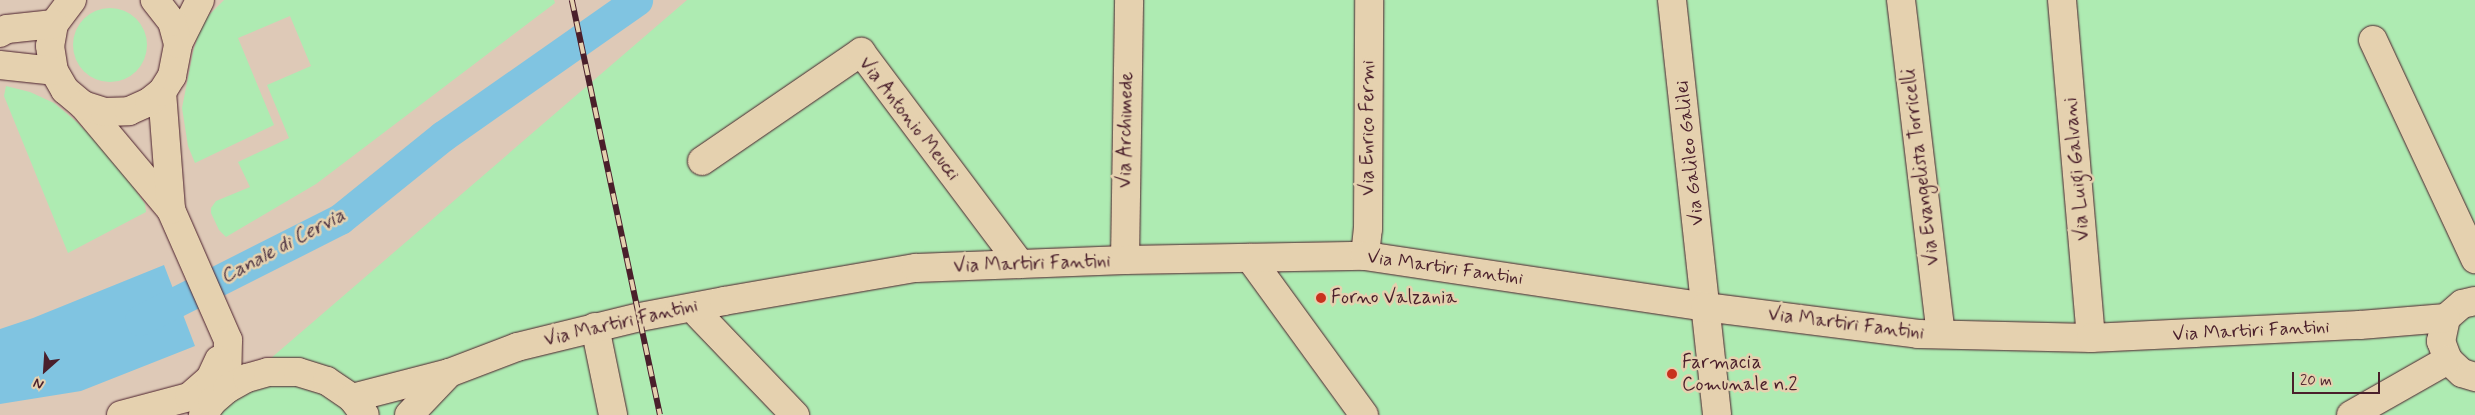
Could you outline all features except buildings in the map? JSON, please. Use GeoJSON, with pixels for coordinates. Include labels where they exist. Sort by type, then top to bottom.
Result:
{"type":"FeatureCollection","features":[{"type":"Feature","properties":{"kind":"street"},"geometry":{"type":"LineString","coordinates":[[72,0],[54,24],[50,46],[54,70],[65,90],[83,105],[171,210],[228,340],[228,389]]}},
{"type":"Feature","properties":{"kind":"street"},"geometry":{"type":"LineString","coordinates":[[157,0],[172,22],[178,44]]}},
{"type":"Feature","properties":{"kind":"street"},"geometry":{"type":"LineString","coordinates":[[83,105],[104,112],[129,111],[149,102],[162,92],[172,76],[178,44],[200,0]]}},
{"type":"Feature","properties":{"kind":"street","name":"Via Archimede"},"geometry":{"type":"LineString","coordinates":[[1125,260],[1129,0]]}},
{"type":"Feature","properties":{"kind":"street","name":"Via Enrico Fermi"},"geometry":{"type":"LineString","coordinates":[[1365,256],[1368,230],[1369,0]]}},
{"type":"Feature","properties":{"kind":"street","name":"Via Galileo Galilei"},"geometry":{"type":"LineString","coordinates":[[1672,0],[1717,415]]}},
{"type":"Feature","properties":{"kind":"street","name":"Via Evangelista Torricelli"},"geometry":{"type":"LineString","coordinates":[[1901,0],[1941,334]]}},
{"type":"Feature","properties":{"kind":"street","name":"Via Luigi Galvani"},"geometry":{"type":"LineString","coordinates":[[2062,0],[2091,338]]}},
{"type":"Feature","properties":{"kind":"street"},"geometry":{"type":"LineString","coordinates":[[0,33],[8,29],[54,24]]}},
{"type":"Feature","properties":{"kind":"street"},"geometry":{"type":"LineString","coordinates":[[2373,40],[2475,259]]}},
{"type":"Feature","properties":{"kind":"street","name":"Via Antonio Meucci"},"geometry":{"type":"LineString","coordinates":[[702,161],[861,52],[1020,264]]}},
{"type":"Feature","properties":{"kind":"street"},"geometry":{"type":"LineString","coordinates":[[0,65],[54,70]]}},
{"type":"Feature","properties":{"kind":"street"},"geometry":{"type":"LineString","coordinates":[[162,92],[171,210]]}},
{"type":"Feature","properties":{"kind":"street","name":"Via Martiri Fantini"},"geometry":{"type":"LineString","coordinates":[[596,332],[724,301],[844,282],[916,268],[1125,260],[1365,256],[1705,307],[1918,334],[2091,338],[2360,325],[2446,318]]}},
{"type":"Feature","properties":{"kind":"street"},"geometry":{"type":"LineString","coordinates":[[1250,258],[1364,415]]}},
{"type":"Feature","properties":{"kind":"street","name":"Via Martiri Fantini"},"geometry":{"type":"LineString","coordinates":[[359,406],[517,347],[596,332],[699,316],[844,282]]}},
{"type":"Feature","properties":{"kind":"street"},"geometry":{"type":"LineString","coordinates":[[2475,301],[2462,304],[2446,318],[2441,341],[2448,360],[2462,373],[2475,377]]}},
{"type":"Feature","properties":{"kind":"street"},"geometry":{"type":"LineString","coordinates":[[699,316],[795,415]]}},
{"type":"Feature","properties":{"kind":"street"},"geometry":{"type":"LineString","coordinates":[[596,332],[613,415]]}},
{"type":"Feature","properties":{"kind":"street"},"geometry":{"type":"LineString","coordinates":[[228,340],[268,372]]}},
{"type":"Feature","properties":{"kind":"street"},"geometry":{"type":"LineString","coordinates":[[121,415],[189,397],[210,380],[228,340]]}},
{"type":"Feature","properties":{"kind":"street"},"geometry":{"type":"LineString","coordinates":[[2352,415],[2448,360]]}},
{"type":"Feature","properties":{"kind":"street"},"geometry":{"type":"LineString","coordinates":[[203,415],[212,402],[228,389],[247,378],[268,372],[298,372],[327,381],[359,406]]}},
{"type":"Feature","properties":{"kind":"street"},"geometry":{"type":"LineString","coordinates":[[409,415],[449,373]]}},
{"type":"Feature","properties":{"kind":"green space"},"geometry":{"type":"Polygon","coordinates":[[[224,0],[554,0],[555,3],[316,184],[226,237],[219,230],[211,213],[211,208],[216,201],[250,187],[238,162],[289,138],[267,85],[311,66],[290,16],[238,38],[274,125],[195,163],[188,146],[182,108],[193,52],[202,22],[224,0]]]}},
{"type":"Feature","properties":{"kind":"green space"},"geometry":{"type":"Polygon","coordinates":[[[687,0],[2475,0],[2475,415],[205,415],[687,0]]]}},
{"type":"Feature","properties":{"kind":"green space"},"geometry":{"type":"Polygon","coordinates":[[[110,8],[124,11],[136,19],[144,31],[147,45],[144,59],[136,71],[124,79],[110,82],[96,79],[84,71],[76,59],[73,45],[76,31],[84,19],[96,11],[110,8]]]}},
{"type":"Feature","properties":{"kind":"green space"},"geometry":{"type":"Polygon","coordinates":[[[6,86],[30,92],[54,103],[78,123],[117,163],[145,204],[146,212],[68,253],[4,96],[6,86]]]}},
{"type":"Feature","properties":{"kind":"water"},"geometry":{"type":"Polygon","coordinates":[[[164,265],[195,346],[81,391],[0,404],[0,329],[33,318],[164,265]]]}},
{"type":"Feature","properties":{"kind":"waterway","name":"Canale di Cervia"},"geometry":{"type":"LineString","coordinates":[[140,320],[340,219],[443,136],[637,0]]}},
{"type":"Feature","properties":{"kind":"railway"},"geometry":{"type":"LineString","coordinates":[[572,0],[660,415]]}},
{"type":"Feature","properties":{"kind":"place","name":"Forno Valzania"},"geometry":{"type":"Point","coordinates":[1321,298]}},
{"type":"Feature","properties":{"kind":"place","name":"Farmacia Comunale n.2"},"geometry":{"type":"Point","coordinates":[1672,374]}}]}
